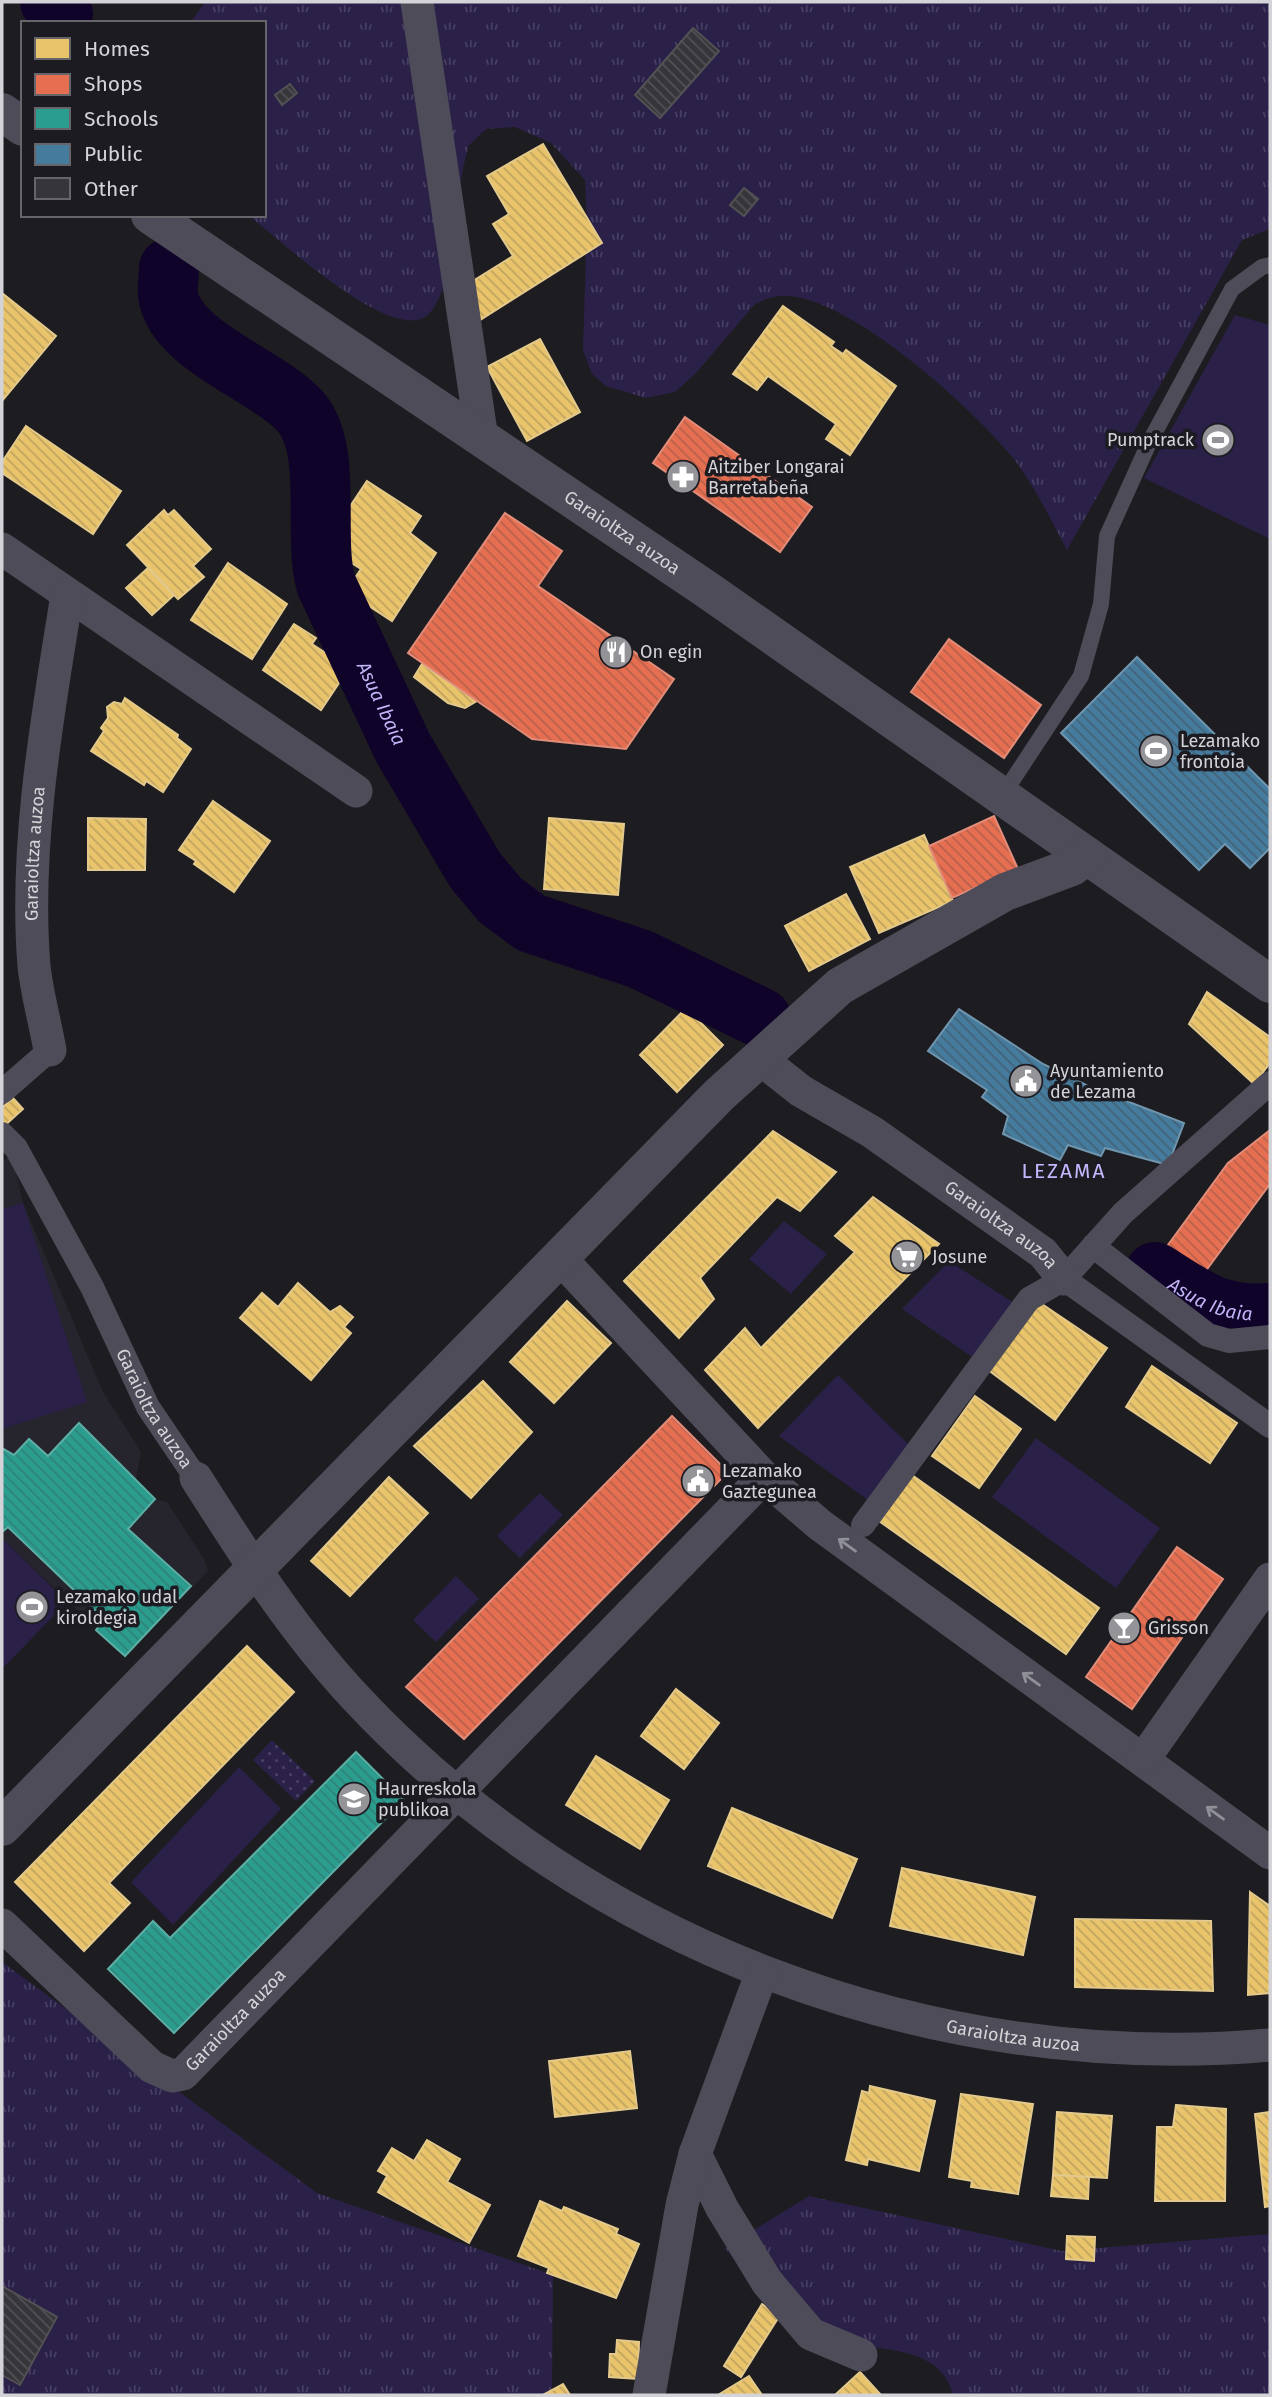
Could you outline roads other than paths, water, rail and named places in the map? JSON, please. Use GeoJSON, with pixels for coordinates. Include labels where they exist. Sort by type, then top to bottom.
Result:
{"type":"FeatureCollection","features":[{"type":"Feature","properties":{"kind":"street"},"geometry":{"type":"LineString","coordinates":[[417,2],[482,439]]}},
{"type":"Feature","properties":{"kind":"street"},"geometry":{"type":"LineString","coordinates":[[2,112],[21,126]]}},
{"type":"Feature","properties":{"kind":"street","name":"Garaioltza auzoa"},"geometry":{"type":"LineString","coordinates":[[153,217],[706,589],[1270,984]]}},
{"type":"Feature","properties":{"kind":"street"},"geometry":{"type":"LineString","coordinates":[[2,549],[356,791]]}},
{"type":"Feature","properties":{"kind":"street","name":"Garaioltza auzoa"},"geometry":{"type":"LineString","coordinates":[[2,1092],[50,1050],[34,967],[34,883],[50,694],[67,595]]}},
{"type":"Feature","properties":{"kind":"street"},"geometry":{"type":"LineString","coordinates":[[2,1828],[253,1569],[758,1057],[840,986],[1005,892],[1072,867],[1087,856]]}},
{"type":"Feature","properties":{"kind":"street","name":"Garaioltza auzoa"},"geometry":{"type":"LineString","coordinates":[[758,1057],[801,1091],[872,1132],[1043,1253],[1064,1279],[1270,1426]]}},
{"type":"Feature","properties":{"kind":"street"},"geometry":{"type":"LineString","coordinates":[[863,1525],[1029,1299],[1064,1279],[1123,1213],[1270,1083]]}},
{"type":"Feature","properties":{"kind":"street","name":"Garaioltza auzoa"},"geometry":{"type":"LineString","coordinates":[[9,1141],[92,1287],[148,1407],[253,1569],[354,1696],[456,1793],[539,1854],[665,1930],[762,1972],[888,2012],[1000,2037],[1116,2048],[1219,2049],[1270,2045]]}},
{"type":"Feature","properties":{"kind":"street"},"geometry":{"type":"LineString","coordinates":[[1093,1246],[1208,1335],[1229,1341],[1270,1337]]}},
{"type":"Feature","properties":{"kind":"street"},"geometry":{"type":"LineString","coordinates":[[561,1258],[764,1477],[820,1525],[1270,1853]]}},
{"type":"Feature","properties":{"kind":"street","name":"Garaioltza auzoa"},"geometry":{"type":"LineString","coordinates":[[2,1924],[152,2067],[172,2077],[183,2074],[764,1477]]}},
{"type":"Feature","properties":{"kind":"street"},"geometry":{"type":"LineString","coordinates":[[1143,1760],[1270,1579]]}},
{"type":"Feature","properties":{"kind":"street"},"geometry":{"type":"LineString","coordinates":[[649,2395],[652,2363],[679,2218],[695,2154],[762,1972]]}},
{"type":"Feature","properties":{"kind":"street"},"geometry":{"type":"LineString","coordinates":[[695,2154],[722,2208],[767,2282],[811,2334],[861,2355]]}},
{"type":"Feature","properties":{"kind":"lane"},"geometry":{"type":"LineString","coordinates":[[1002,796],[1081,676],[1101,604],[1107,536],[1149,443],[1232,289],[1262,267],[1270,265]]}},
{"type":"Feature","properties":{"kind":"waterway","name":"Asua Ibaia"},"geometry":{"type":"LineString","coordinates":[[50,2],[63,14]]}},
{"type":"Feature","properties":{"kind":"waterway","name":"Asua Ibaia"},"geometry":{"type":"LineString","coordinates":[[169,268],[168,295],[174,313],[187,329],[224,358],[284,396],[298,409],[309,425],[316,445],[319,468],[322,564],[326,584],[403,748],[475,870],[500,900],[531,923],[640,959],[761,1018]]}},
{"type":"Feature","properties":{"kind":"waterway","name":"Asua Ibaia"},"geometry":{"type":"LineString","coordinates":[[1155,1272],[1222,1309],[1270,1313]]}},
{"type":"Feature","properties":{"kind":"place","name":"Pumptrack"},"geometry":{"type":"Point","coordinates":[1218,440]}},
{"type":"Feature","properties":{"kind":"place","name":"Aitziber Longarai Barretabeña"},"geometry":{"type":"Point","coordinates":[683,477]}},
{"type":"Feature","properties":{"kind":"place","name":"On egin"},"geometry":{"type":"Point","coordinates":[616,652]}},
{"type":"Feature","properties":{"kind":"place","name":"Lezamako frontoia"},"geometry":{"type":"Point","coordinates":[1156,751]}},
{"type":"Feature","properties":{"kind":"place","name":"Ayuntamiento de Lezama"},"geometry":{"type":"Point","coordinates":[1026,1081]}},
{"type":"Feature","properties":{"kind":"place","name":"Josune"},"geometry":{"type":"Point","coordinates":[907,1257]}},
{"type":"Feature","properties":{"kind":"place","name":"Lezamako Gaztegunea"},"geometry":{"type":"Point","coordinates":[698,1481]}},
{"type":"Feature","properties":{"kind":"place","name":"Lezamako udal kiroldegia"},"geometry":{"type":"Point","coordinates":[32,1607]}},
{"type":"Feature","properties":{"kind":"place","name":"Grisson"},"geometry":{"type":"Point","coordinates":[1124,1628]}},
{"type":"Feature","properties":{"kind":"place","name":"Haurreskola publikoa"},"geometry":{"type":"Point","coordinates":[354,1799]}},
{"type":"Feature","properties":{"kind":"district","name":"LEZAMA"},"geometry":{"type":"Point","coordinates":[1064,1171]}}]}
